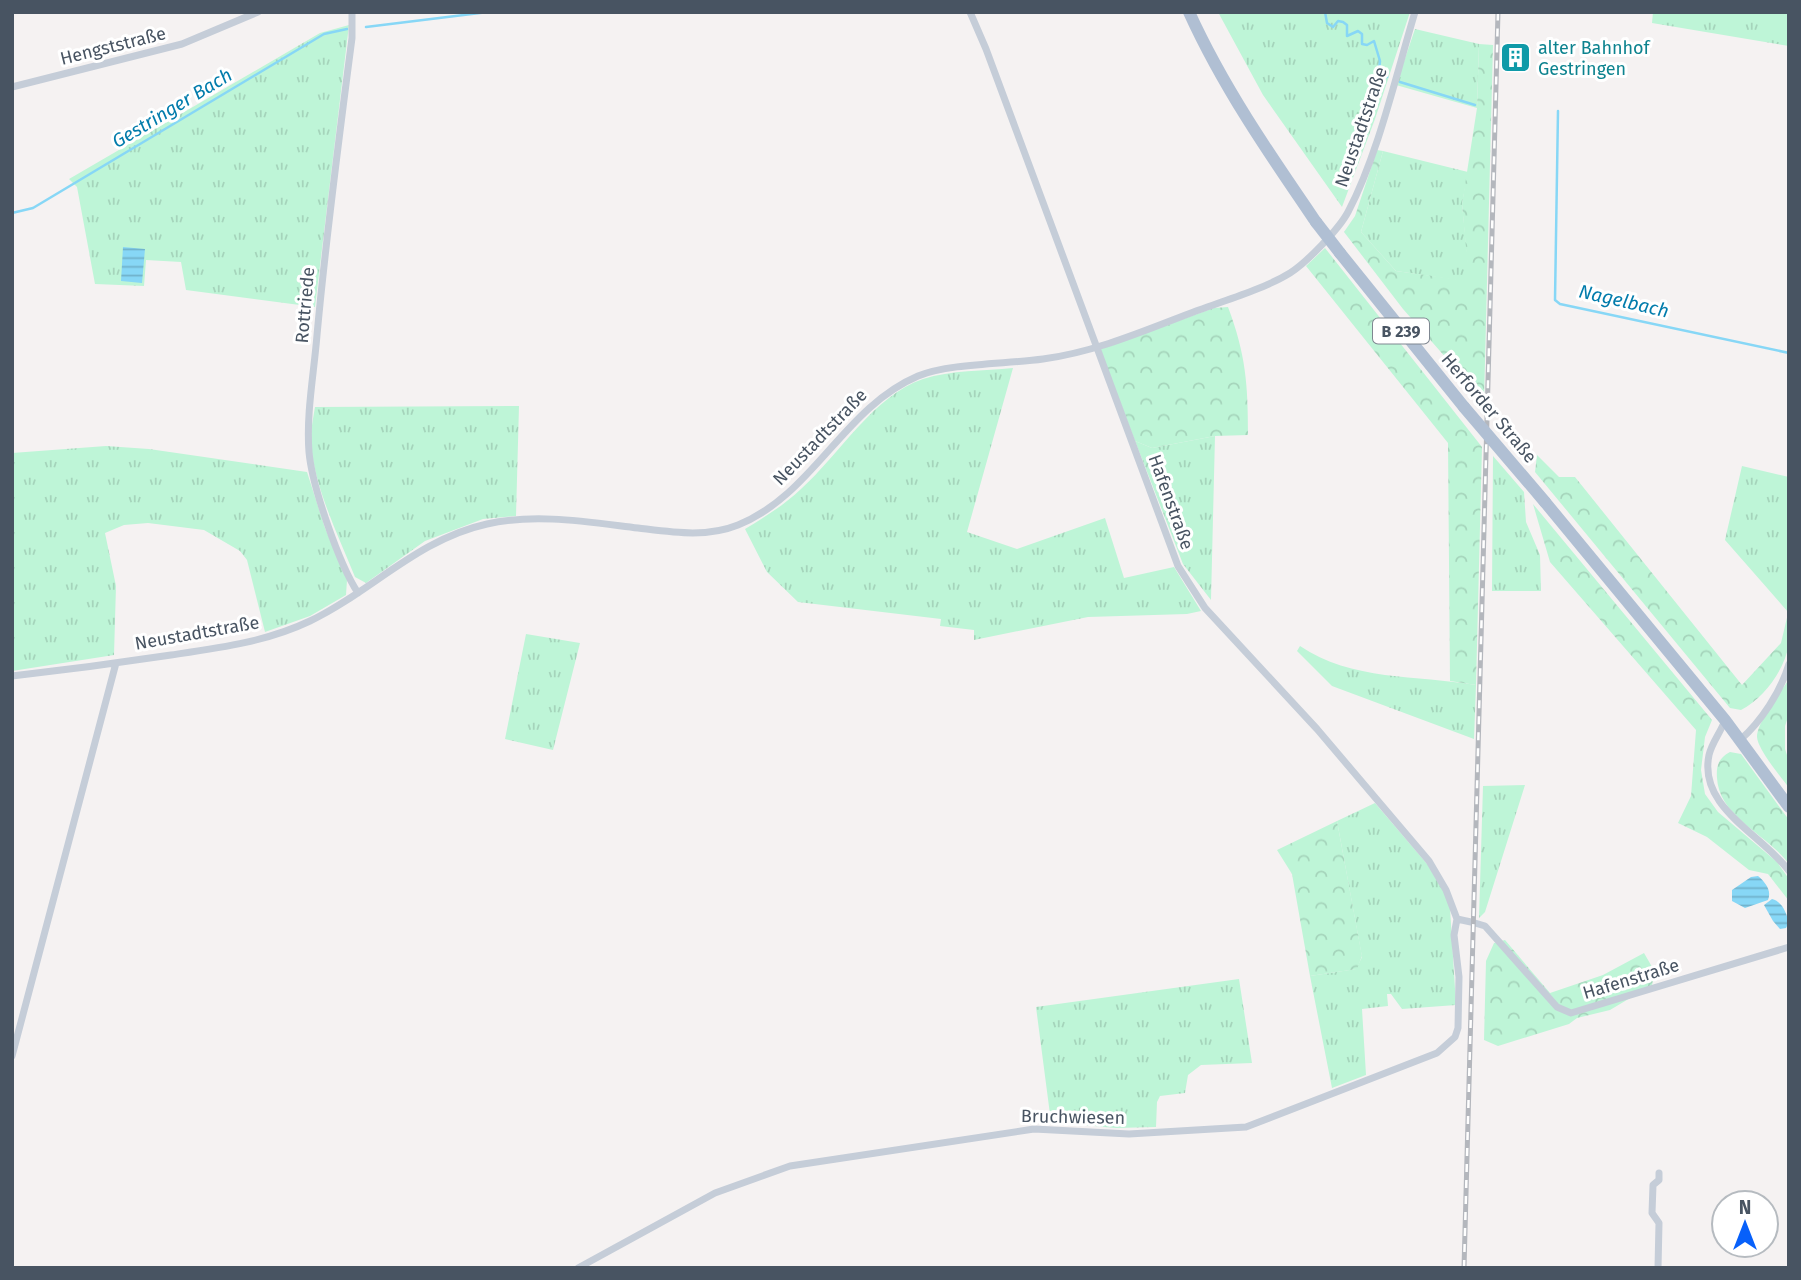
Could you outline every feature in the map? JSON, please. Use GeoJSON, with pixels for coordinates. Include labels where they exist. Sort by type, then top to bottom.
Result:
{"type":"FeatureCollection","features":[{"type":"Feature","properties":{"kind":"main road","name":"Herforder Straße"},"geometry":{"type":"LineString","coordinates":[[1189,12],[1258,136],[1340,253],[1464,407],[1725,720],[1789,807]]}},
{"type":"Feature","properties":{"kind":"street","name":"Hengststraße"},"geometry":{"type":"LineString","coordinates":[[12,87],[182,44],[258,12]]}},
{"type":"Feature","properties":{"kind":"street","name":"Rottriede"},"geometry":{"type":"LineString","coordinates":[[352,12],[352,38],[330,202],[308,430],[312,471],[328,523],[358,593]]}},
{"type":"Feature","properties":{"kind":"street","name":"Hafenstraße"},"geometry":{"type":"LineString","coordinates":[[970,12],[1178,566],[1205,608],[1317,729],[1429,861],[1446,890],[1457,919],[1485,926],[1557,1007],[1571,1013],[1789,947]]}},
{"type":"Feature","properties":{"kind":"street","name":"Neustadtstraße"},"geometry":{"type":"LineString","coordinates":[[12,677],[261,639],[313,620],[358,593],[415,553],[457,533],[488,523],[553,519],[690,534],[714,532],[736,526],[773,507],[798,486],[859,417],[884,394],[921,374],[1046,359],[1097,348],[1291,273],[1336,230],[1348,212],[1370,158],[1415,12]]}},
{"type":"Feature","properties":{"kind":"street"},"geometry":{"type":"LineString","coordinates":[[12,1056],[116,663]]}},
{"type":"Feature","properties":{"kind":"street"},"geometry":{"type":"LineString","coordinates":[[1740,740],[1752,730],[1772,699],[1789,664]]}},
{"type":"Feature","properties":{"kind":"street"},"geometry":{"type":"LineString","coordinates":[[1725,720],[1709,754],[1708,769],[1712,789],[1723,807],[1781,860],[1789,871]]}},
{"type":"Feature","properties":{"kind":"street","name":"Bruchwiesen"},"geometry":{"type":"LineString","coordinates":[[578,1268],[715,1192],[790,1166],[1034,1129],[1129,1134],[1246,1127],[1424,1058],[1448,1045],[1458,1028],[1459,977],[1454,935],[1457,919]]}},
{"type":"Feature","properties":{"kind":"street"},"geometry":{"type":"LineString","coordinates":[[1658,1268],[1659,1223],[1652,1213],[1653,1185],[1659,1180],[1659,1173]]}},
{"type":"Feature","properties":{"kind":"green space"},"geometry":{"type":"Polygon","coordinates":[[[1218,12],[1410,12],[1375,119],[1342,207],[1263,95],[1218,12]]]}},
{"type":"Feature","properties":{"kind":"green space"},"geometry":{"type":"Polygon","coordinates":[[[1653,12],[1789,12],[1789,46],[1652,23],[1653,12]]]}},
{"type":"Feature","properties":{"kind":"green space"},"geometry":{"type":"Polygon","coordinates":[[[349,25],[315,307],[186,290],[181,262],[146,260],[144,286],[95,284],[77,187],[69,179],[320,33],[349,25]]]}},
{"type":"Feature","properties":{"kind":"green space"},"geometry":{"type":"Polygon","coordinates":[[[1415,29],[1479,44],[1477,108],[1396,85],[1415,29]]]}},
{"type":"Feature","properties":{"kind":"green space"},"geometry":{"type":"Polygon","coordinates":[[[1479,44],[1493,45],[1484,401],[1403,309],[1344,232],[1355,216],[1377,150],[1383,151],[1361,232],[1396,271],[1469,281],[1462,204],[1477,108],[1479,44]]]}},
{"type":"Feature","properties":{"kind":"green space"},"geometry":{"type":"Polygon","coordinates":[[[1383,151],[1468,172],[1462,204],[1470,282],[1396,271],[1361,232],[1383,151]]]}},
{"type":"Feature","properties":{"kind":"green space"},"geometry":{"type":"Polygon","coordinates":[[[1325,248],[1482,447],[1476,685],[1450,681],[1448,443],[1306,266],[1325,248]]]}},
{"type":"Feature","properties":{"kind":"green space"},"geometry":{"type":"Polygon","coordinates":[[[1228,307],[1245,370],[1248,435],[1215,436],[1152,448],[1135,441],[1100,349],[1214,308],[1228,307]]]}},
{"type":"Feature","properties":{"kind":"green space"},"geometry":{"type":"Polygon","coordinates":[[[1013,368],[967,532],[1017,549],[1105,518],[1124,578],[1174,567],[1201,611],[1187,614],[1088,617],[974,640],[974,630],[940,626],[941,619],[798,602],[767,572],[745,529],[801,489],[858,427],[889,398],[905,387],[934,376],[1013,368]]]}},
{"type":"Feature","properties":{"kind":"green space"},"geometry":{"type":"Polygon","coordinates":[[[519,406],[516,516],[483,519],[425,541],[366,583],[355,577],[328,513],[314,463],[311,441],[315,407],[519,406]]]}},
{"type":"Feature","properties":{"kind":"green space"},"geometry":{"type":"Polygon","coordinates":[[[1215,436],[1211,600],[1183,564],[1135,441],[1152,448],[1215,436]]]}},
{"type":"Feature","properties":{"kind":"green space"},"geometry":{"type":"Polygon","coordinates":[[[106,446],[149,449],[307,472],[325,528],[347,580],[346,595],[310,616],[265,632],[247,560],[240,551],[204,530],[148,523],[124,525],[105,533],[116,586],[114,655],[12,671],[12,453],[106,446]]]}},
{"type":"Feature","properties":{"kind":"green space"},"geometry":{"type":"Polygon","coordinates":[[[1537,455],[1559,477],[1575,477],[1742,685],[1781,643],[1789,609],[1787,653],[1778,673],[1758,698],[1741,710],[1730,708],[1535,472],[1537,455]]]}},
{"type":"Feature","properties":{"kind":"green space"},"geometry":{"type":"Polygon","coordinates":[[[1493,456],[1524,492],[1526,522],[1540,555],[1541,591],[1492,591],[1493,456]]]}},
{"type":"Feature","properties":{"kind":"green space"},"geometry":{"type":"Polygon","coordinates":[[[1742,466],[1789,477],[1788,612],[1725,540],[1742,466]]]}},
{"type":"Feature","properties":{"kind":"green space"},"geometry":{"type":"Polygon","coordinates":[[[1533,504],[1712,720],[1705,737],[1701,770],[1705,794],[1718,812],[1777,862],[1789,879],[1789,901],[1768,874],[1749,870],[1707,837],[1678,823],[1691,796],[1696,730],[1550,562],[1533,504]]]}},
{"type":"Feature","properties":{"kind":"green space"},"geometry":{"type":"Polygon","coordinates":[[[526,634],[580,643],[553,750],[505,739],[526,634]]]}},
{"type":"Feature","properties":{"kind":"green space"},"geometry":{"type":"Polygon","coordinates":[[[1300,646],[1320,657],[1363,671],[1476,685],[1474,739],[1332,686],[1297,651],[1300,646]]]}},
{"type":"Feature","properties":{"kind":"green space"},"geometry":{"type":"Polygon","coordinates":[[[1789,679],[1785,749],[1789,761],[1789,788],[1765,756],[1757,737],[1765,715],[1789,679]]]}},
{"type":"Feature","properties":{"kind":"green space"},"geometry":{"type":"Polygon","coordinates":[[[1730,752],[1741,754],[1789,820],[1789,864],[1726,804],[1720,792],[1717,769],[1721,759],[1730,752]]]}},
{"type":"Feature","properties":{"kind":"green space"},"geometry":{"type":"Polygon","coordinates":[[[1525,785],[1485,912],[1479,918],[1483,786],[1525,785]]]}},
{"type":"Feature","properties":{"kind":"green space"},"geometry":{"type":"Polygon","coordinates":[[[1375,803],[1428,865],[1444,892],[1450,908],[1456,1005],[1402,1009],[1391,994],[1387,994],[1388,1006],[1362,1009],[1366,1075],[1332,1088],[1310,976],[1356,969],[1362,957],[1337,821],[1375,803]]]}},
{"type":"Feature","properties":{"kind":"green space"},"geometry":{"type":"Polygon","coordinates":[[[1337,821],[1362,956],[1357,969],[1310,976],[1292,874],[1277,850],[1337,821]]]}},
{"type":"Feature","properties":{"kind":"green space"},"geometry":{"type":"Polygon","coordinates":[[[1505,940],[1550,993],[1603,975],[1644,953],[1655,972],[1652,985],[1610,1010],[1577,1018],[1569,1024],[1498,1046],[1484,1040],[1486,961],[1494,943],[1505,940]]]}},
{"type":"Feature","properties":{"kind":"green space"},"geometry":{"type":"Polygon","coordinates":[[[1239,979],[1252,1063],[1201,1065],[1188,1075],[1185,1093],[1160,1096],[1157,1102],[1156,1127],[1116,1128],[1051,1122],[1036,1007],[1239,979]]]}},
{"type":"Feature","properties":{"kind":"water"},"geometry":{"type":"Polygon","coordinates":[[[123,247],[145,249],[142,283],[121,281],[123,247]]]}},
{"type":"Feature","properties":{"kind":"water"},"geometry":{"type":"Polygon","coordinates":[[[1758,876],[1768,890],[1768,900],[1745,908],[1732,901],[1732,890],[1751,877],[1758,876]]]}},
{"type":"Feature","properties":{"kind":"water"},"geometry":{"type":"Polygon","coordinates":[[[1772,899],[1781,905],[1785,912],[1789,922],[1786,928],[1780,929],[1764,905],[1772,899]]]}},
{"type":"Feature","properties":{"kind":"waterway","name":"Gestringer Bach"},"geometry":{"type":"LineString","coordinates":[[366,27],[488,12]]}},
{"type":"Feature","properties":{"kind":"waterway","name":"Gestringer Bach"},"geometry":{"type":"LineString","coordinates":[[1325,12],[1327,23],[1333,27],[1338,21],[1347,25],[1347,36],[1358,31],[1362,34],[1362,44],[1367,45],[1374,41],[1380,61],[1379,70],[1387,77]]}},
{"type":"Feature","properties":{"kind":"waterway","name":"Gestringer Bach"},"geometry":{"type":"LineString","coordinates":[[12,213],[33,208],[324,34],[347,29]]}},
{"type":"Feature","properties":{"kind":"waterway","name":"Gestringer Bach"},"geometry":{"type":"LineString","coordinates":[[1400,82],[1475,105]]}},
{"type":"Feature","properties":{"kind":"waterway","name":"Nagelbach"},"geometry":{"type":"LineString","coordinates":[[1558,111],[1555,300],[1560,304],[1789,353]]}},
{"type":"Feature","properties":{"kind":"railway"},"geometry":{"type":"LineString","coordinates":[[1464,1268],[1498,12]]}},
{"type":"Feature","properties":{"kind":"place","name":"alter Bahnhof Gestringen"},"geometry":{"type":"Point","coordinates":[1515,58]}}]}
